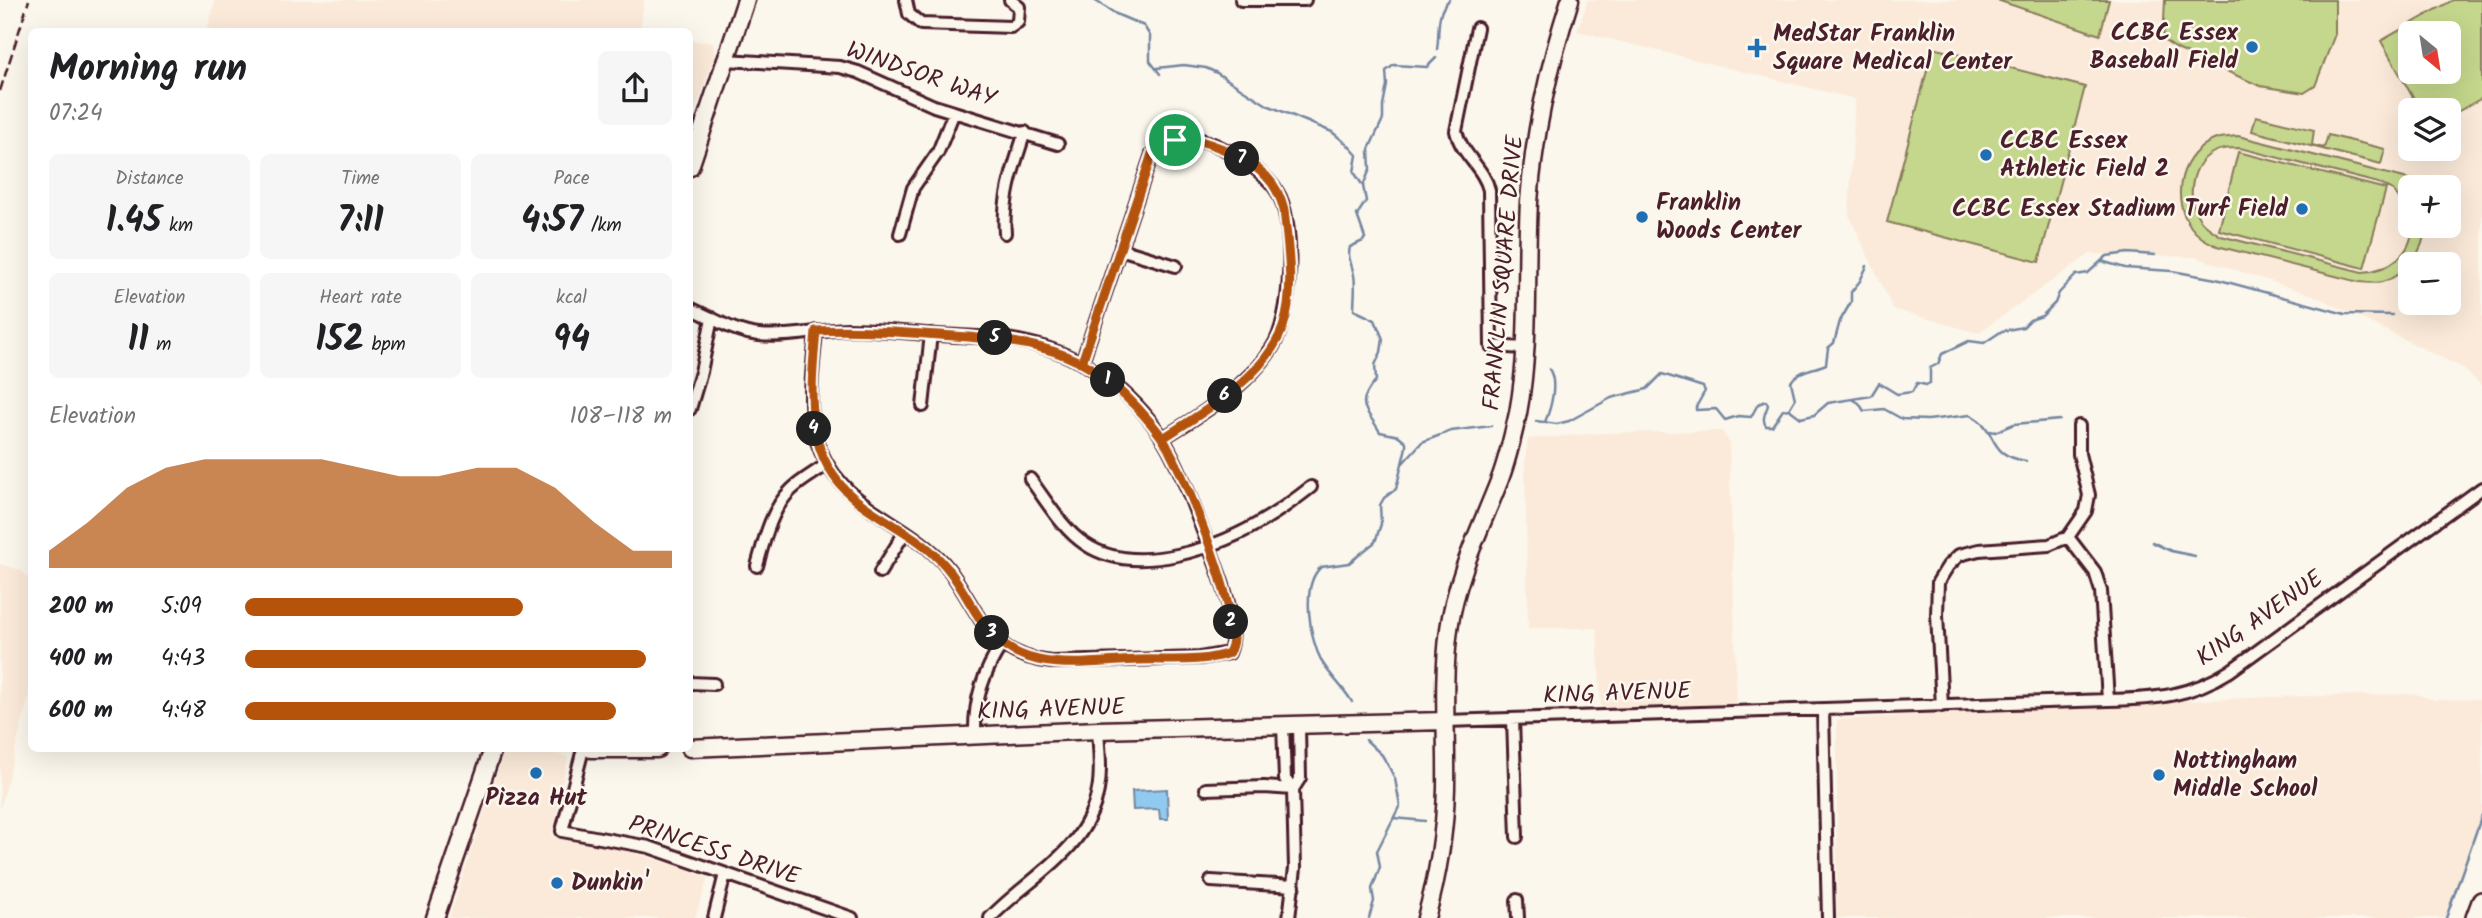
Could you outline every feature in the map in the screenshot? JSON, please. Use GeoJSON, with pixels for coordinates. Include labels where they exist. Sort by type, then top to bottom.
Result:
{"type":"FeatureCollection","features":[{"type":"Feature","properties":{"kind":"highway"},"geometry":{"type":"LineString","coordinates":[[2476,918],[2482,902]]}},
{"type":"Feature","properties":{"kind":"street"},"geometry":{"type":"LineString","coordinates":[[693,158],[746,0]]}},
{"type":"Feature","properties":{"kind":"street"},"geometry":{"type":"LineString","coordinates":[[906,0],[909,14],[920,24],[1011,27],[1018,22],[1019,7],[1010,0]]}},
{"type":"Feature","properties":{"kind":"street"},"geometry":{"type":"LineString","coordinates":[[1241,0],[1305,0]]}},
{"type":"Feature","properties":{"kind":"street","name":"FRANKLIN SQUARE DRIVE"},"geometry":{"type":"LineString","coordinates":[[1426,918],[1436,879],[1444,827],[1445,666],[1455,598],[1507,458],[1518,413],[1534,159],[1552,59],[1570,0]]}},
{"type":"Feature","properties":{"kind":"street"},"geometry":{"type":"LineString","coordinates":[[1477,27],[1456,131],[1489,190],[1492,346],[1524,348]]}},
{"type":"Feature","properties":{"kind":"street","name":"WINDSOR WAY"},"geometry":{"type":"LineString","coordinates":[[726,60],[840,67],[858,72],[912,98],[1058,144]]}},
{"type":"Feature","properties":{"kind":"street"},"geometry":{"type":"LineString","coordinates":[[900,234],[913,188],[938,152],[954,112]]}},
{"type":"Feature","properties":{"kind":"street"},"geometry":{"type":"LineString","coordinates":[[1005,233],[1007,194],[1025,132]]}},
{"type":"Feature","properties":{"kind":"street"},"geometry":{"type":"LineString","coordinates":[[1082,362],[1152,154],[1161,146],[1175,140],[1201,140],[1247,162],[1268,178],[1281,198],[1284,210],[1289,289],[1283,328],[1265,359],[1233,389],[1163,438]]}},
{"type":"Feature","properties":{"kind":"street"},"geometry":{"type":"LineString","coordinates":[[1120,249],[1176,266]]}},
{"type":"Feature","properties":{"kind":"street"},"geometry":{"type":"LineString","coordinates":[[693,309],[759,335],[816,331],[849,330],[931,334],[1028,343],[1082,362],[1131,400],[1163,438],[1209,547],[1230,615],[1234,635],[1229,653],[1200,658],[1051,662],[1029,658],[1002,643],[985,625],[948,568],[931,551],[855,498],[827,464],[812,418],[811,393],[816,331]]}},
{"type":"Feature","properties":{"kind":"street"},"geometry":{"type":"LineString","coordinates":[[693,399],[712,317]]}},
{"type":"Feature","properties":{"kind":"street"},"geometry":{"type":"LineString","coordinates":[[923,406],[931,334]]}},
{"type":"Feature","properties":{"kind":"street"},"geometry":{"type":"LineString","coordinates":[[1942,706],[1938,582],[1948,565],[1959,555],[1979,550],[2049,545],[2068,537],[2086,511],[2088,495],[2079,454],[2079,426]]}},
{"type":"Feature","properties":{"kind":"street"},"geometry":{"type":"LineString","coordinates":[[757,566],[770,526],[784,498],[797,485],[827,464]]}},
{"type":"Feature","properties":{"kind":"street"},"geometry":{"type":"LineString","coordinates":[[1030,479],[1082,543],[1096,551],[1124,558],[1174,556],[1209,547],[1267,519],[1311,487]]}},
{"type":"Feature","properties":{"kind":"street","name":"KING AVENUE"},"geometry":{"type":"LineString","coordinates":[[693,748],[1098,730],[2108,701],[2175,695],[2220,677],[2482,488]]}},
{"type":"Feature","properties":{"kind":"street"},"geometry":{"type":"LineString","coordinates":[[880,572],[905,532]]}},
{"type":"Feature","properties":{"kind":"street"},"geometry":{"type":"LineString","coordinates":[[2068,537],[2095,572],[2101,591],[2108,701]]}},
{"type":"Feature","properties":{"kind":"street"},"geometry":{"type":"LineString","coordinates":[[975,735],[974,719],[979,689],[1002,643]]}},
{"type":"Feature","properties":{"kind":"street"},"geometry":{"type":"LineString","coordinates":[[693,683],[714,684]]}},
{"type":"Feature","properties":{"kind":"street"},"geometry":{"type":"LineString","coordinates":[[1823,710],[1828,918]]}},
{"type":"Feature","properties":{"kind":"street"},"geometry":{"type":"LineString","coordinates":[[1513,719],[1517,836]]}},
{"type":"Feature","properties":{"kind":"street"},"geometry":{"type":"LineString","coordinates":[[1289,918],[1294,886],[1293,789],[1300,778],[1291,725]]}},
{"type":"Feature","properties":{"kind":"street"},"geometry":{"type":"LineString","coordinates":[[990,918],[1069,850],[1084,828],[1098,790],[1098,730]]}},
{"type":"Feature","properties":{"kind":"street"},"geometry":{"type":"LineString","coordinates":[[435,918],[492,752]]}},
{"type":"Feature","properties":{"kind":"street","name":"PRINCESS DRIVE"},"geometry":{"type":"LineString","coordinates":[[582,752],[562,831],[649,847],[852,918]]}},
{"type":"Feature","properties":{"kind":"street"},"geometry":{"type":"LineString","coordinates":[[1206,789],[1293,789]]}},
{"type":"Feature","properties":{"kind":"street"},"geometry":{"type":"LineString","coordinates":[[714,918],[726,874]]}},
{"type":"Feature","properties":{"kind":"street"},"geometry":{"type":"LineString","coordinates":[[1211,881],[1294,886]]}},
{"type":"Feature","properties":{"kind":"street"},"geometry":{"type":"LineString","coordinates":[[1517,900],[1518,918]]}},
{"type":"Feature","properties":{"kind":"shaded area"},"geometry":{"type":"Polygon","coordinates":[[[215,0],[644,0],[640,28],[208,28],[215,0]]]}},
{"type":"Feature","properties":{"kind":"shaded area"},"geometry":{"type":"Polygon","coordinates":[[[1588,0],[2482,0],[2482,386],[2461,367],[2313,295],[2195,257],[2090,254],[1978,333],[1893,309],[1849,215],[1855,99],[1577,31],[1588,0]]]}},
{"type":"Feature","properties":{"kind":"shaded area"},"geometry":{"type":"Polygon","coordinates":[[[693,40],[713,43],[715,54],[693,118],[693,40]]]}},
{"type":"Feature","properties":{"kind":"shaded area"},"geometry":{"type":"Polygon","coordinates":[[[1722,431],[1729,442],[1737,704],[1601,708],[1597,628],[1528,628],[1525,461],[1528,439],[1603,433],[1722,431]]]}},
{"type":"Feature","properties":{"kind":"shaded area"},"geometry":{"type":"Polygon","coordinates":[[[0,564],[21,570],[28,578],[28,700],[0,810],[0,564]]]}},
{"type":"Feature","properties":{"kind":"shaded area","name":"Nottingham Middle School"},"geometry":{"type":"Polygon","coordinates":[[[2415,694],[2434,700],[2482,699],[2482,814],[2444,918],[1837,918],[1837,720],[2269,697],[2415,694]]]}},
{"type":"Feature","properties":{"kind":"shaded area"},"geometry":{"type":"Polygon","coordinates":[[[504,752],[552,752],[568,757],[552,836],[624,850],[708,878],[695,918],[449,918],[504,752]]]}},
{"type":"Feature","properties":{"kind":"green space"},"geometry":{"type":"Polygon","coordinates":[[[1997,0],[2109,0],[2100,35],[1997,0]]]}},
{"type":"Feature","properties":{"kind":"green space","name":"CCBC Essex Baseball Field"},"geometry":{"type":"Polygon","coordinates":[[[2165,0],[2335,0],[2335,34],[2315,86],[2304,93],[2260,86],[2177,49],[2163,40],[2165,0]]]}},
{"type":"Feature","properties":{"kind":"green space"},"geometry":{"type":"Polygon","coordinates":[[[2453,0],[2482,0],[2482,98],[2461,110],[2461,98],[2413,98],[2405,84],[2461,84],[2461,21],[2416,21],[2453,0]]]}},
{"type":"Feature","properties":{"kind":"green space"},"geometry":{"type":"Polygon","coordinates":[[[2398,31],[2398,71],[2381,41],[2398,31]]]}},
{"type":"Feature","properties":{"kind":"green space","name":"CCBC Essex Athletic Field 2"},"geometry":{"type":"Polygon","coordinates":[[[1933,48],[2085,87],[2039,262],[1887,222],[1933,48]]]}},
{"type":"Feature","properties":{"kind":"green space"},"geometry":{"type":"Polygon","coordinates":[[[2256,116],[2314,130],[2312,145],[2324,148],[2328,135],[2385,149],[2381,164],[2252,131],[2256,116]]]}},
{"type":"Feature","properties":{"kind":"green space"},"geometry":{"type":"Polygon","coordinates":[[[2238,136],[2398,176],[2398,197],[2393,190],[2378,183],[2240,148],[2222,149],[2212,153],[2199,165],[2192,192],[2195,210],[2201,221],[2221,236],[2362,272],[2381,268],[2398,258],[2398,275],[2379,283],[2359,282],[2217,246],[2200,236],[2184,215],[2180,189],[2182,177],[2194,154],[2216,139],[2238,136]]]}},
{"type":"Feature","properties":{"kind":"green space","name":"CCBC Essex Stadium Turf Field"},"geometry":{"type":"Polygon","coordinates":[[[2238,152],[2386,189],[2364,268],[2219,230],[2238,152]]]}},
{"type":"Feature","properties":{"kind":"green space"},"geometry":{"type":"Polygon","coordinates":[[[2410,238],[2423,238],[2418,252],[2404,252],[2410,238]]]}},
{"type":"Feature","properties":{"kind":"water"},"geometry":{"type":"Polygon","coordinates":[[[1167,789],[1168,819],[1160,819],[1159,809],[1133,810],[1132,791],[1167,789]]]}},
{"type":"Feature","properties":{"kind":"waterway"},"geometry":{"type":"LineString","coordinates":[[1094,0],[1116,14],[1144,26],[1150,36],[1150,61],[1160,74]]}},
{"type":"Feature","properties":{"kind":"waterway"},"geometry":{"type":"LineString","coordinates":[[1437,49],[1440,17],[1449,0]]}},
{"type":"Feature","properties":{"kind":"waterway"},"geometry":{"type":"LineString","coordinates":[[1363,186],[1370,169],[1369,149],[1383,119],[1386,71],[1394,65],[1427,67],[1436,58]]}},
{"type":"Feature","properties":{"kind":"waterway"},"geometry":{"type":"LineString","coordinates":[[1157,68],[1184,65],[1206,68],[1267,105],[1332,132],[1357,155],[1354,172],[1363,186],[1366,201],[1357,215],[1365,238],[1350,247],[1349,251],[1355,279],[1354,310],[1375,320],[1383,339],[1375,365],[1376,380],[1366,395],[1364,406],[1380,432],[1399,436],[1406,442],[1406,447],[1396,489],[1384,498],[1380,505],[1381,524],[1375,542],[1349,563],[1321,567],[1311,587],[1309,613],[1318,652],[1322,662],[1352,702]]}},
{"type":"Feature","properties":{"kind":"waterway"},"geometry":{"type":"LineString","coordinates":[[1789,409],[1801,418],[1814,415],[1828,403],[1871,396],[1879,383],[1897,394],[1912,392],[1917,383],[1930,383],[1930,368],[1938,364],[1942,354],[1969,341],[1984,343],[2002,331],[2023,327],[2030,320],[2042,316],[2076,275],[2088,273],[2107,256],[2128,253],[2155,255]]}},
{"type":"Feature","properties":{"kind":"waterway"},"geometry":{"type":"LineString","coordinates":[[2101,261],[2125,268],[2172,271],[2216,279],[2345,314],[2392,315]]}},
{"type":"Feature","properties":{"kind":"waterway"},"geometry":{"type":"LineString","coordinates":[[1536,421],[1557,424],[1569,421],[1611,398],[1647,389],[1662,374],[1703,387],[1705,391],[1696,410],[1716,409],[1725,420],[1738,416],[1751,417],[1758,404],[1766,401],[1768,405],[1764,421],[1766,426],[1772,426],[1795,399],[1791,382],[1794,378],[1802,372],[1826,364],[1828,348],[1834,343],[1840,321],[1851,302],[1851,292],[1867,266]]}},
{"type":"Feature","properties":{"kind":"waterway"},"geometry":{"type":"LineString","coordinates":[[1545,422],[1553,388],[1549,369]]}},
{"type":"Feature","properties":{"kind":"waterway"},"geometry":{"type":"LineString","coordinates":[[1854,400],[1864,411],[1884,409],[1902,419],[1928,420],[1970,415],[1980,421],[2004,453],[2026,461]]}},
{"type":"Feature","properties":{"kind":"waterway"},"geometry":{"type":"LineString","coordinates":[[1990,431],[1995,432],[2014,424],[2060,420]]}},
{"type":"Feature","properties":{"kind":"waterway"},"geometry":{"type":"LineString","coordinates":[[1402,464],[1422,442],[1451,431],[1491,426]]}},
{"type":"Feature","properties":{"kind":"waterway"},"geometry":{"type":"LineString","coordinates":[[2152,542],[2171,551],[2195,556]]}},
{"type":"Feature","properties":{"kind":"waterway"},"geometry":{"type":"LineString","coordinates":[[1366,740],[1382,755],[1389,767],[1395,779],[1400,805],[1377,851],[1380,867],[1372,889],[1374,901],[1369,918]]}},
{"type":"Feature","properties":{"kind":"waterway"},"geometry":{"type":"LineString","coordinates":[[2446,918],[2482,815]]}},
{"type":"Feature","properties":{"kind":"waterway"},"geometry":{"type":"LineString","coordinates":[[1394,818],[1425,821]]}},
{"type":"Feature","properties":{"kind":"railway"},"geometry":{"type":"LineString","coordinates":[[0,91],[29,0]]}},
{"type":"Feature","properties":{"kind":"place","name":"CCBC Essex Baseball Field"},"geometry":{"type":"Point","coordinates":[2252,47]}},
{"type":"Feature","properties":{"kind":"place","name":"MedStar Franklin Square Medical Center"},"geometry":{"type":"Point","coordinates":[1757,48]}},
{"type":"Feature","properties":{"kind":"place","name":"CCBC Essex Athletic Field 2"},"geometry":{"type":"Point","coordinates":[1986,155]}},
{"type":"Feature","properties":{"kind":"place","name":"CCBC Essex Stadium Turf Field"},"geometry":{"type":"Point","coordinates":[2302,209]}},
{"type":"Feature","properties":{"kind":"place","name":"Franklin Woods Center"},"geometry":{"type":"Point","coordinates":[1642,217]}},
{"type":"Feature","properties":{"kind":"place","name":"Pizza Hut"},"geometry":{"type":"Point","coordinates":[536,773]}},
{"type":"Feature","properties":{"kind":"place","name":"Nottingham Middle School"},"geometry":{"type":"Point","coordinates":[2159,775]}},
{"type":"Feature","properties":{"kind":"place","name":"Dunkin'"},"geometry":{"type":"Point","coordinates":[557,883]}},
{"type":"Feature","properties":{"kind":"route"},"geometry":{"type":"LineString","coordinates":[[1175,140],[1161,146],[1152,154],[1140,183],[1082,362],[1131,400],[1163,438],[1184,483],[1220,579],[1230,615],[1233,644],[1229,653],[1200,658],[1065,663],[1040,661],[1009,649],[992,634],[940,559],[919,541],[855,498],[834,475],[821,452],[812,418],[811,393],[816,331],[891,331],[997,338],[1057,351],[1082,362],[1110,382],[1131,400],[1144,415],[1163,438],[1223,398],[1265,359],[1283,328],[1289,289],[1284,210],[1281,198],[1268,178],[1247,162],[1201,140],[1175,140]]}}]}
